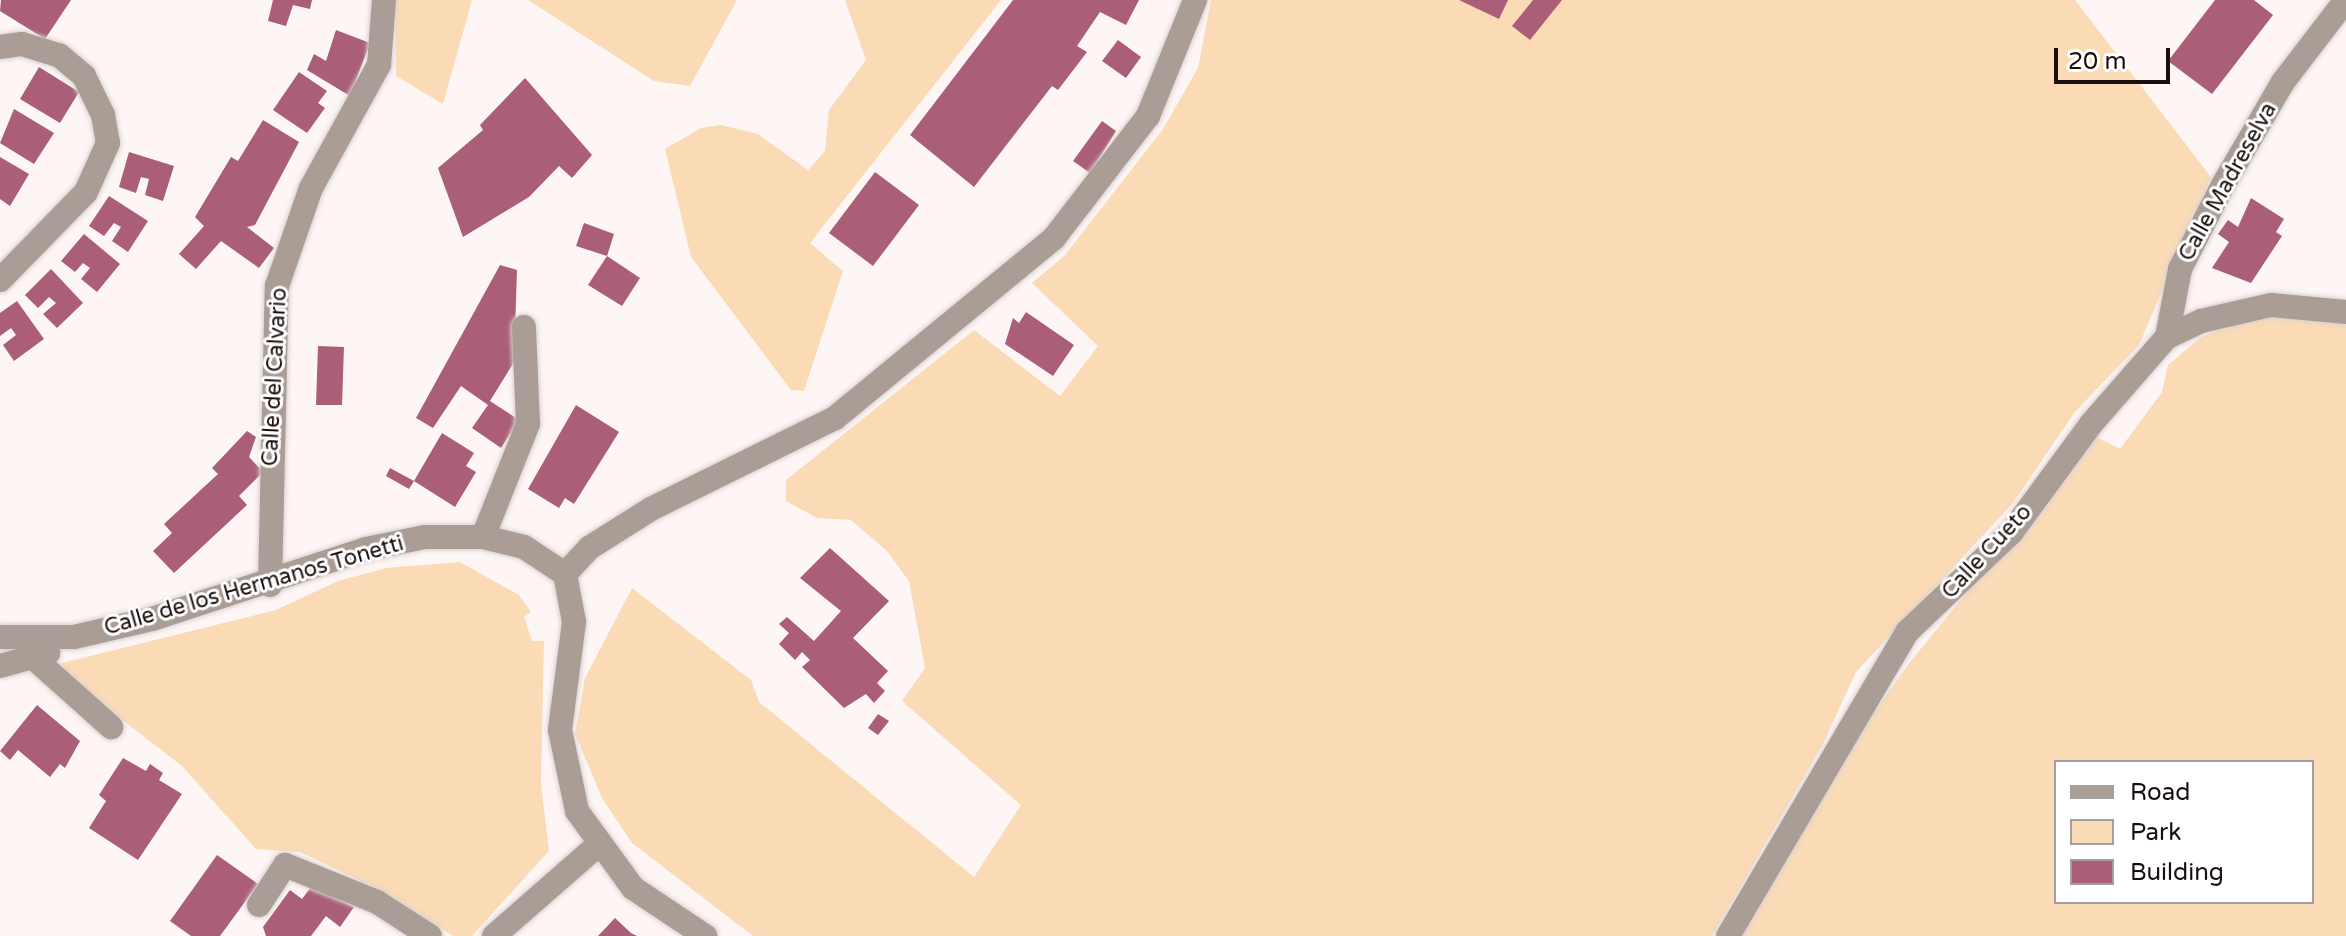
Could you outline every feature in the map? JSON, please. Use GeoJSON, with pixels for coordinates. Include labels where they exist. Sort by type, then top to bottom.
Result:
{"type":"FeatureCollection","features":[{"type":"Feature","properties":{"kind":"street","name":"Calle del Calvario"},"geometry":{"type":"LineString","coordinates":[[270,585],[277,286],[311,188],[379,65],[384,0]]}},
{"type":"Feature","properties":{"kind":"street"},"geometry":{"type":"LineString","coordinates":[[705,936],[633,888],[598,845],[577,811],[560,730],[574,622],[565,574],[589,548],[651,509],[835,418],[1054,238],[1148,116],[1195,0]]}},
{"type":"Feature","properties":{"kind":"street","name":"Calle Madreselva"},"geometry":{"type":"LineString","coordinates":[[2167,337],[2180,269],[2223,185],[2283,82],[2346,0]]}},
{"type":"Feature","properties":{"kind":"street"},"geometry":{"type":"LineString","coordinates":[[0,47],[22,44],[59,55],[84,76],[103,115],[108,143],[86,192],[0,280]]}},
{"type":"Feature","properties":{"kind":"street","name":"Calle Cueto"},"geometry":{"type":"LineString","coordinates":[[1728,936],[1907,632],[2011,533],[2091,424],[2167,337],[2201,321],[2271,305],[2346,312]]}},
{"type":"Feature","properties":{"kind":"street"},"geometry":{"type":"LineString","coordinates":[[483,537],[528,424],[524,327]]}},
{"type":"Feature","properties":{"kind":"street","name":"Calle de los Hermanos Tonetti"},"geometry":{"type":"LineString","coordinates":[[0,637],[74,637],[270,585],[366,549],[425,537],[483,537],[524,547],[565,574]]}},
{"type":"Feature","properties":{"kind":"street","name":"Calle de los Hermanos Tonetti"},"geometry":{"type":"LineString","coordinates":[[0,666],[36,660],[74,637]]}},
{"type":"Feature","properties":{"kind":"street"},"geometry":{"type":"LineString","coordinates":[[36,660],[111,727]]}},
{"type":"Feature","properties":{"kind":"street"},"geometry":{"type":"LineString","coordinates":[[494,936],[598,845]]}},
{"type":"Feature","properties":{"kind":"street"},"geometry":{"type":"LineString","coordinates":[[259,905],[285,865],[377,902],[430,936]]}},
{"type":"Feature","properties":{"kind":"green space"},"geometry":{"type":"Polygon","coordinates":[[[395,0],[472,0],[443,104],[396,76],[395,0]]]}},
{"type":"Feature","properties":{"kind":"green space"},"geometry":{"type":"Polygon","coordinates":[[[528,0],[737,0],[690,86],[654,81],[528,0]]]}},
{"type":"Feature","properties":{"kind":"green space"},"geometry":{"type":"Polygon","coordinates":[[[845,0],[1001,0],[810,243],[843,271],[804,391],[791,390],[691,257],[665,149],[701,128],[721,125],[758,134],[808,170],[825,151],[829,110],[866,60],[845,0]]]}},
{"type":"Feature","properties":{"kind":"green space"},"geometry":{"type":"Polygon","coordinates":[[[1211,0],[2075,0],[2211,177],[2139,345],[2075,412],[2013,503],[1856,672],[1823,744],[1712,936],[753,936],[632,843],[602,798],[575,734],[585,678],[632,588],[751,680],[759,702],[974,877],[1021,805],[902,701],[925,668],[909,581],[886,550],[851,520],[817,518],[786,501],[786,480],[974,330],[1060,396],[1098,346],[1032,283],[1065,255],[1163,129],[1198,68],[1211,0]]]}},
{"type":"Feature","properties":{"kind":"green space"},"geometry":{"type":"Polygon","coordinates":[[[2282,314],[2346,325],[2346,936],[1739,936],[1844,755],[1910,662],[2095,436],[2120,449],[2162,392],[2168,365],[2200,338],[2248,316],[2282,314]]]}},
{"type":"Feature","properties":{"kind":"green space"},"geometry":{"type":"Polygon","coordinates":[[[460,562],[519,595],[531,612],[524,617],[532,641],[544,641],[541,783],[549,851],[472,936],[453,936],[382,891],[300,852],[256,849],[182,766],[72,681],[62,663],[276,610],[338,581],[386,568],[460,562]]]}},
{"type":"Feature","properties":{"kind":"building"},"geometry":{"type":"Polygon","coordinates":[[[1,0],[71,0],[45,39],[0,11],[1,0]]]}},
{"type":"Feature","properties":{"kind":"building"},"geometry":{"type":"Polygon","coordinates":[[[273,0],[312,0],[310,9],[293,5],[286,26],[268,21],[273,0]]]}},
{"type":"Feature","properties":{"kind":"building"},"geometry":{"type":"Polygon","coordinates":[[[1013,0],[1139,0],[1126,25],[1100,12],[1077,46],[1087,52],[1058,90],[1052,86],[974,187],[910,135],[1013,0]]]}},
{"type":"Feature","properties":{"kind":"building"},"geometry":{"type":"Polygon","coordinates":[[[1459,0],[1508,0],[1499,19],[1459,0]]]}},
{"type":"Feature","properties":{"kind":"building"},"geometry":{"type":"Polygon","coordinates":[[[1533,0],[1562,0],[1530,40],[1512,26],[1533,0]]]}},
{"type":"Feature","properties":{"kind":"building"},"geometry":{"type":"Polygon","coordinates":[[[2215,0],[2254,0],[2273,15],[2212,94],[2168,61],[2215,0]]]}},
{"type":"Feature","properties":{"kind":"building"},"geometry":{"type":"Polygon","coordinates":[[[336,30],[370,43],[350,96],[307,70],[314,54],[326,61],[336,30]]]}},
{"type":"Feature","properties":{"kind":"building"},"geometry":{"type":"Polygon","coordinates":[[[1118,40],[1141,57],[1126,78],[1102,61],[1118,40]]]}},
{"type":"Feature","properties":{"kind":"building"},"geometry":{"type":"Polygon","coordinates":[[[39,67],[79,92],[60,123],[20,99],[39,67]]]}},
{"type":"Feature","properties":{"kind":"building"},"geometry":{"type":"Polygon","coordinates":[[[299,72],[327,91],[318,103],[325,108],[307,133],[273,110],[299,72]]]}},
{"type":"Feature","properties":{"kind":"building"},"geometry":{"type":"Polygon","coordinates":[[[525,78],[592,155],[572,178],[559,166],[529,197],[463,237],[438,168],[483,130],[480,125],[525,78]]]}},
{"type":"Feature","properties":{"kind":"building"},"geometry":{"type":"Polygon","coordinates":[[[14,109],[54,133],[34,164],[0,143],[14,109]]]}},
{"type":"Feature","properties":{"kind":"building"},"geometry":{"type":"Polygon","coordinates":[[[263,120],[299,142],[255,225],[247,227],[274,248],[259,268],[221,241],[196,269],[179,254],[204,226],[195,217],[231,157],[238,161],[263,120]]]}},
{"type":"Feature","properties":{"kind":"building"},"geometry":{"type":"Polygon","coordinates":[[[1102,121],[1116,131],[1090,173],[1073,161],[1102,121]]]}},
{"type":"Feature","properties":{"kind":"building"},"geometry":{"type":"Polygon","coordinates":[[[129,152],[174,166],[163,201],[145,195],[149,179],[141,177],[136,193],[119,187],[129,152]]]}},
{"type":"Feature","properties":{"kind":"building"},"geometry":{"type":"Polygon","coordinates":[[[0,157],[29,174],[10,206],[0,199],[0,157]]]}},
{"type":"Feature","properties":{"kind":"building"},"geometry":{"type":"Polygon","coordinates":[[[875,172],[919,205],[873,266],[829,233],[875,172]]]}},
{"type":"Feature","properties":{"kind":"building"},"geometry":{"type":"Polygon","coordinates":[[[109,196],[148,221],[128,252],[112,241],[121,227],[114,223],[104,236],[89,226],[109,196]]]}},
{"type":"Feature","properties":{"kind":"building"},"geometry":{"type":"Polygon","coordinates":[[[2251,198],[2284,219],[2276,232],[2282,236],[2251,283],[2212,268],[2229,242],[2218,234],[2228,220],[2238,227],[2251,198]]]}},
{"type":"Feature","properties":{"kind":"building"},"geometry":{"type":"Polygon","coordinates":[[[584,223],[614,234],[607,256],[576,246],[584,223]]]}},
{"type":"Feature","properties":{"kind":"building"},"geometry":{"type":"Polygon","coordinates":[[[84,234],[120,264],[97,292],[81,279],[90,268],[83,263],[75,272],[61,261],[84,234]]]}},
{"type":"Feature","properties":{"kind":"building"},"geometry":{"type":"Polygon","coordinates":[[[607,256],[640,278],[622,306],[588,285],[607,256]]]}},
{"type":"Feature","properties":{"kind":"building"},"geometry":{"type":"Polygon","coordinates":[[[500,265],[517,270],[514,362],[490,401],[519,420],[501,448],[472,428],[488,405],[461,386],[433,428],[416,418],[500,265]]]}},
{"type":"Feature","properties":{"kind":"building"},"geometry":{"type":"Polygon","coordinates":[[[51,269],[83,303],[57,328],[43,314],[56,303],[49,297],[38,308],[25,295],[51,269]]]}},
{"type":"Feature","properties":{"kind":"building"},"geometry":{"type":"Polygon","coordinates":[[[17,301],[44,339],[14,361],[3,345],[16,335],[11,328],[0,336],[0,313],[17,301]]]}},
{"type":"Feature","properties":{"kind":"building"},"geometry":{"type":"Polygon","coordinates":[[[1026,312],[1074,345],[1053,376],[1005,344],[1013,318],[1019,323],[1026,312]]]}},
{"type":"Feature","properties":{"kind":"building"},"geometry":{"type":"Polygon","coordinates":[[[318,346],[344,347],[342,405],[316,405],[318,346]]]}},
{"type":"Feature","properties":{"kind":"building"},"geometry":{"type":"Polygon","coordinates":[[[576,405],[619,432],[574,504],[565,498],[559,508],[528,489],[576,405]]]}},
{"type":"Feature","properties":{"kind":"building"},"geometry":{"type":"Polygon","coordinates":[[[247,431],[256,437],[249,457],[263,472],[239,496],[247,505],[174,573],[153,551],[172,533],[164,524],[218,474],[212,468],[247,431]]]}},
{"type":"Feature","properties":{"kind":"building"},"geometry":{"type":"Polygon","coordinates":[[[442,433],[474,453],[466,466],[476,472],[455,507],[414,481],[442,433]]]}},
{"type":"Feature","properties":{"kind":"building"},"geometry":{"type":"Polygon","coordinates":[[[390,468],[414,481],[409,489],[386,476],[390,468]]]}},
{"type":"Feature","properties":{"kind":"building"},"geometry":{"type":"Polygon","coordinates":[[[830,548],[889,601],[853,638],[888,671],[877,683],[885,691],[874,703],[866,694],[844,708],[802,667],[810,660],[802,652],[795,660],[779,644],[789,633],[779,624],[787,617],[814,641],[841,611],[800,578],[830,548]]]}},
{"type":"Feature","properties":{"kind":"building"},"geometry":{"type":"Polygon","coordinates":[[[37,705],[80,741],[65,768],[60,764],[50,777],[18,750],[10,760],[0,751],[37,705]]]}},
{"type":"Feature","properties":{"kind":"building"},"geometry":{"type":"Polygon","coordinates":[[[878,714],[889,721],[878,735],[868,728],[878,714]]]}},
{"type":"Feature","properties":{"kind":"building"},"geometry":{"type":"Polygon","coordinates":[[[123,758],[146,771],[150,764],[163,773],[159,780],[182,794],[138,860],[89,828],[106,801],[99,795],[123,758]]]}},
{"type":"Feature","properties":{"kind":"building"},"geometry":{"type":"Polygon","coordinates":[[[217,855],[258,884],[220,936],[191,936],[170,921],[217,855]]]}},
{"type":"Feature","properties":{"kind":"building"},"geometry":{"type":"Polygon","coordinates":[[[311,887],[354,907],[340,927],[326,916],[311,936],[266,936],[263,927],[290,890],[302,899],[311,887]]]}},
{"type":"Feature","properties":{"kind":"building"},"geometry":{"type":"Polygon","coordinates":[[[615,918],[631,933],[637,936],[598,936],[615,918]]]}}]}
